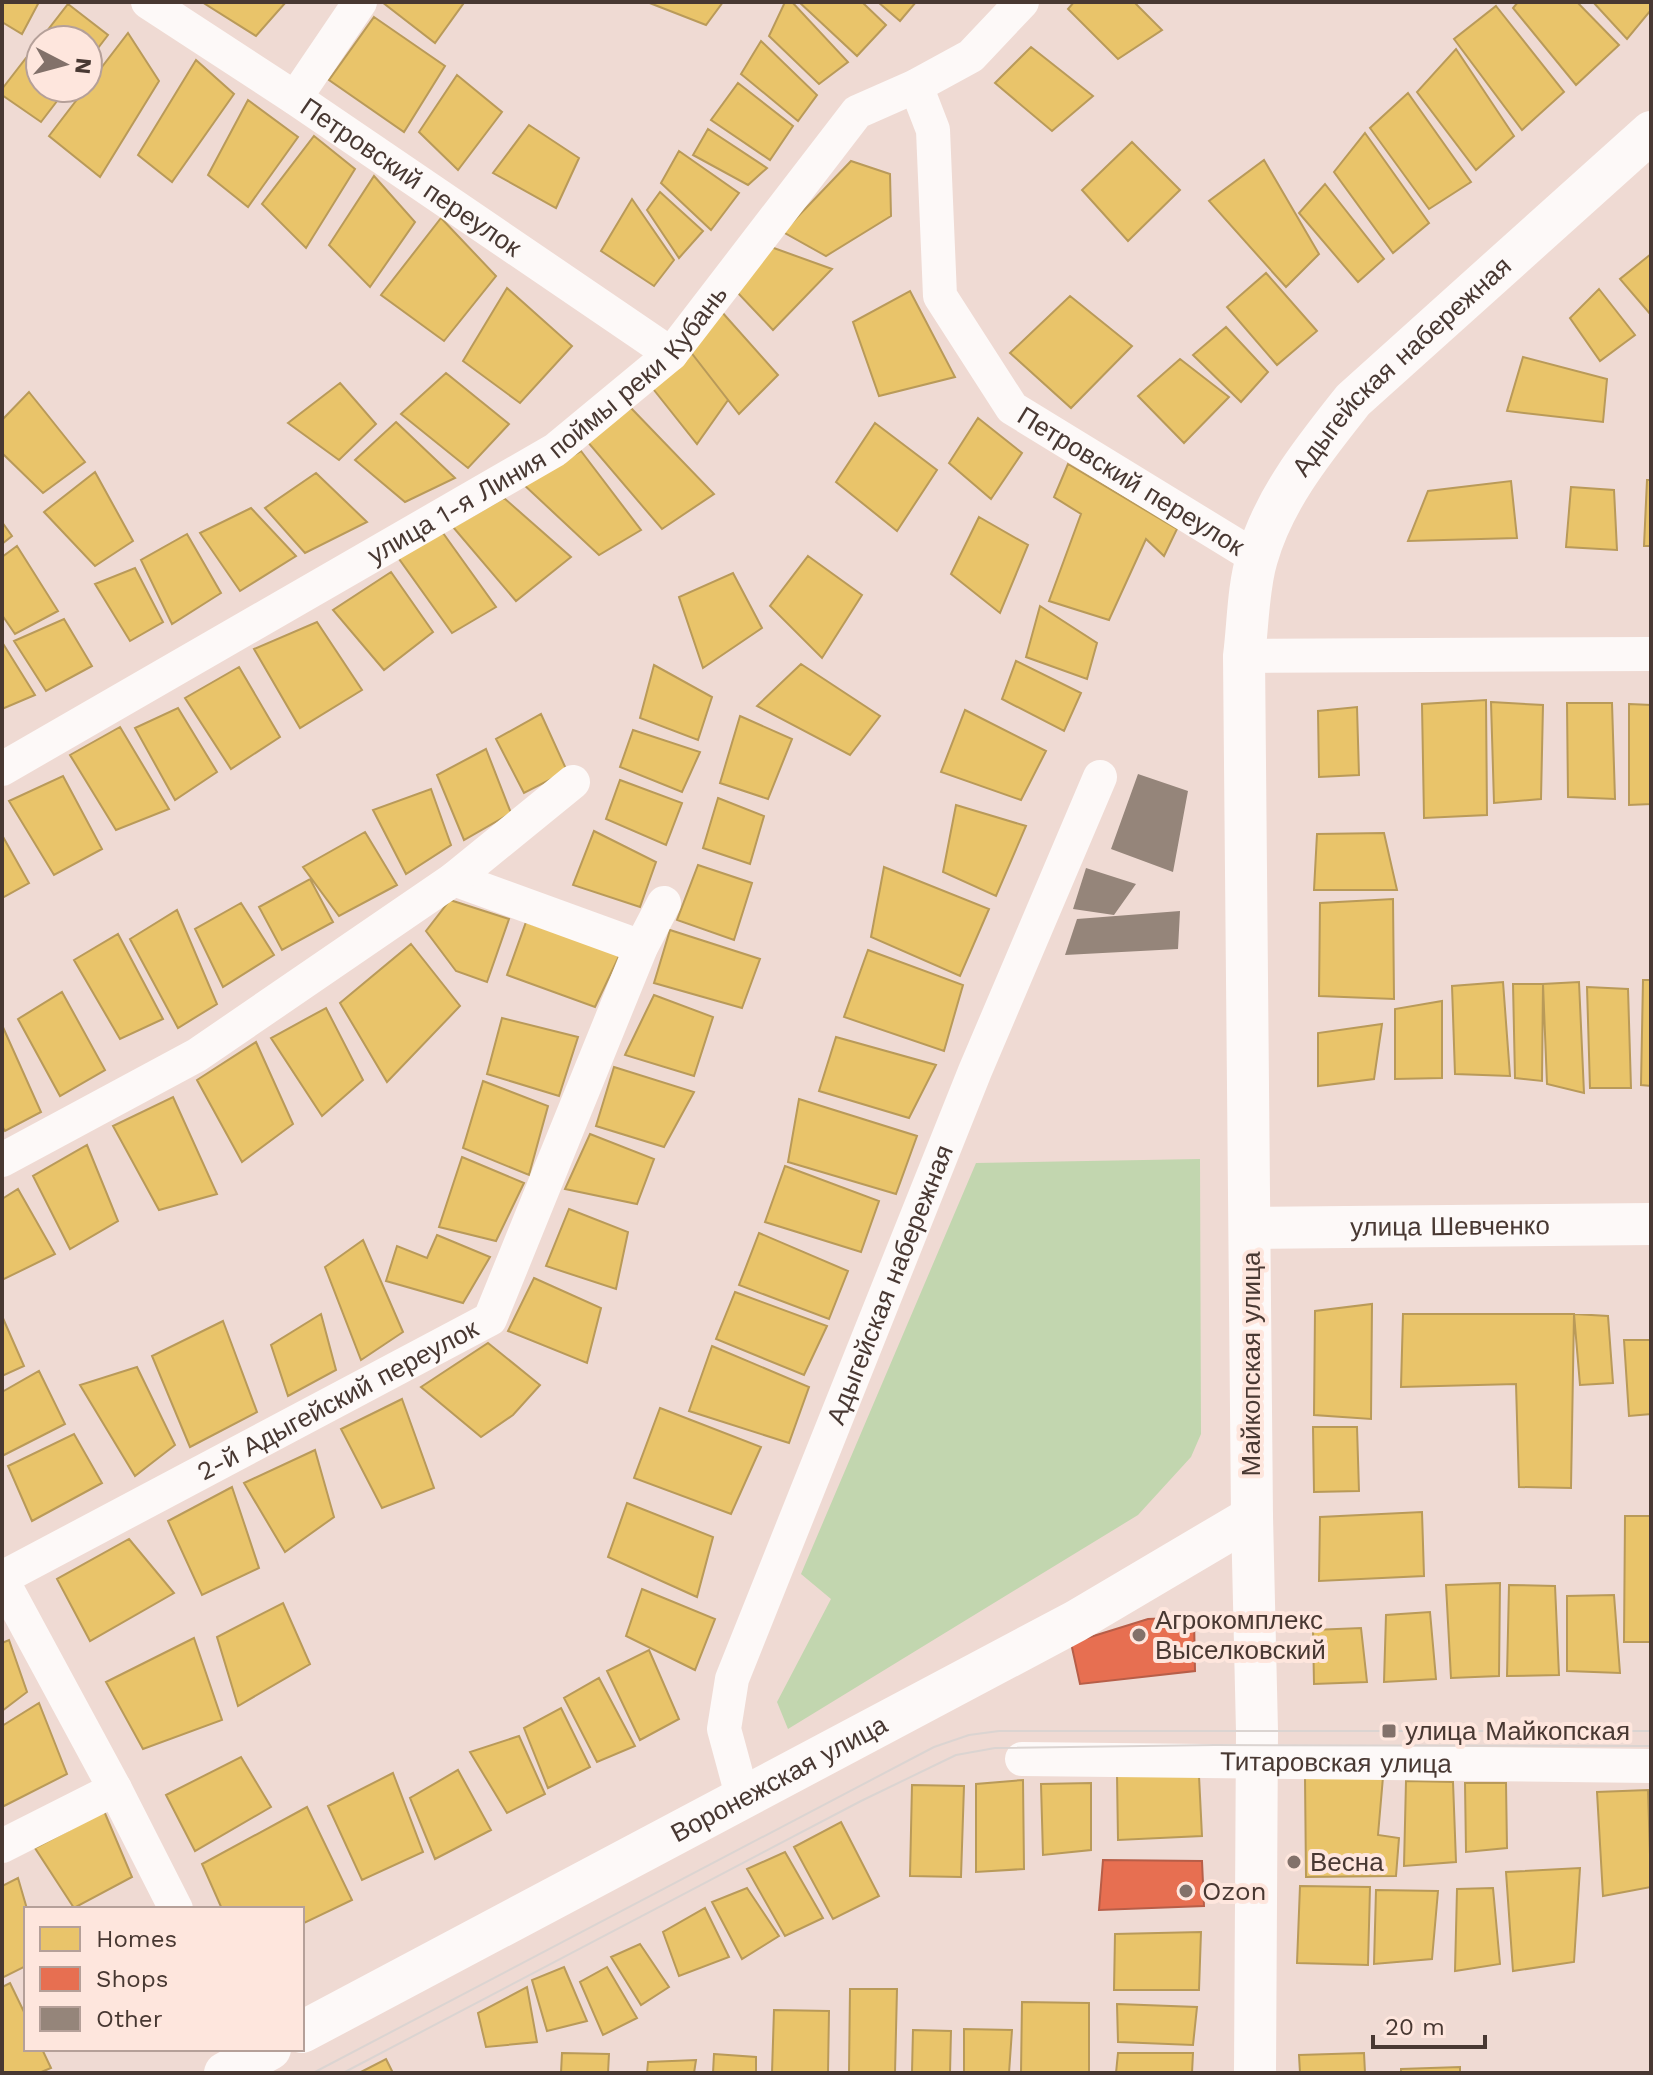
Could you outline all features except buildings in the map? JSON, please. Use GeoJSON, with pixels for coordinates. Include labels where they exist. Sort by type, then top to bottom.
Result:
{"type":"FeatureCollection","features":[{"type":"Feature","properties":{"kind":"street","name":"Петровский переулок"},"geometry":{"type":"LineString","coordinates":[[148,2],[295,98],[671,354]]}},
{"type":"Feature","properties":{"kind":"street"},"geometry":{"type":"LineString","coordinates":[[295,98],[360,2]]}},
{"type":"Feature","properties":{"kind":"street","name":"улица 1-я Линия поймы реки Кубань"},"geometry":{"type":"LineString","coordinates":[[2,769],[555,450],[671,354],[857,112],[916,86],[971,56],[1022,2]]}},
{"type":"Feature","properties":{"kind":"street","name":"Петровский переулок"},"geometry":{"type":"LineString","coordinates":[[916,86],[933,130],[940,296],[1012,408],[1257,558]]}},
{"type":"Feature","properties":{"kind":"street","name":"Адыгейская набережная"},"geometry":{"type":"LineString","coordinates":[[1244,656],[1257,558],[1285,494],[1353,400],[1651,132]]}},
{"type":"Feature","properties":{"kind":"street"},"geometry":{"type":"LineString","coordinates":[[1244,656],[1651,654]]}},
{"type":"Feature","properties":{"kind":"street","name":"Майкопская улица"},"geometry":{"type":"LineString","coordinates":[[1244,656],[1256,1754],[1255,2073]]}},
{"type":"Feature","properties":{"kind":"street","name":"Адыгейская набережная"},"geometry":{"type":"LineString","coordinates":[[743,1799],[724,1729],[732,1679],[975,1071],[1100,777]]}},
{"type":"Feature","properties":{"kind":"street"},"geometry":{"type":"LineString","coordinates":[[2,1160],[197,1055],[454,879],[573,782]]}},
{"type":"Feature","properties":{"kind":"street"},"geometry":{"type":"LineString","coordinates":[[454,879],[641,947]]}},
{"type":"Feature","properties":{"kind":"street","name":"2-й Адыгейский переулок"},"geometry":{"type":"LineString","coordinates":[[2,1579],[490,1319],[641,947],[664,903]]}},
{"type":"Feature","properties":{"kind":"street","name":"улица Шевченко"},"geometry":{"type":"LineString","coordinates":[[1250,1228],[1651,1224]]}},
{"type":"Feature","properties":{"kind":"street","name":"Воронежская улица"},"geometry":{"type":"LineString","coordinates":[[304,2031],[1076,1621],[1252,1517]]}},
{"type":"Feature","properties":{"kind":"street"},"geometry":{"type":"LineString","coordinates":[[2,1579],[175,1907]]}},
{"type":"Feature","properties":{"kind":"street","name":"Титаровская улица"},"geometry":{"type":"LineString","coordinates":[[1022,1759],[1256,1754],[1651,1766]]}},
{"type":"Feature","properties":{"kind":"street"},"geometry":{"type":"LineString","coordinates":[[2,1846],[115,1789]]}},
{"type":"Feature","properties":{"kind":"green space"},"geometry":{"type":"Polygon","coordinates":[[[1200,1159],[1201,1434],[1191,1457],[1138,1515],[788,1729],[777,1702],[831,1599],[801,1574],[976,1163],[1200,1159]]]}},
{"type":"Feature","properties":{"kind":"tram line"},"geometry":{"type":"LineString","coordinates":[[313,2073],[934,1747],[969,1735],[999,1731],[1651,1731]]}},
{"type":"Feature","properties":{"kind":"tram line"},"geometry":{"type":"LineString","coordinates":[[343,2073],[861,1801],[956,1755],[995,1748],[1215,1745],[1651,1746]]}},
{"type":"Feature","properties":{"kind":"place","name":"Агрокомплекс Выселковский"},"geometry":{"type":"Point","coordinates":[1139,1635]}},
{"type":"Feature","properties":{"kind":"place","name":"улица Майкопская"},"geometry":{"type":"Point","coordinates":[1389,1731]}},
{"type":"Feature","properties":{"kind":"place","name":"Весна"},"geometry":{"type":"Point","coordinates":[1294,1862]}},
{"type":"Feature","properties":{"kind":"place","name":"Ozon"},"geometry":{"type":"Point","coordinates":[1186,1891]}}]}
